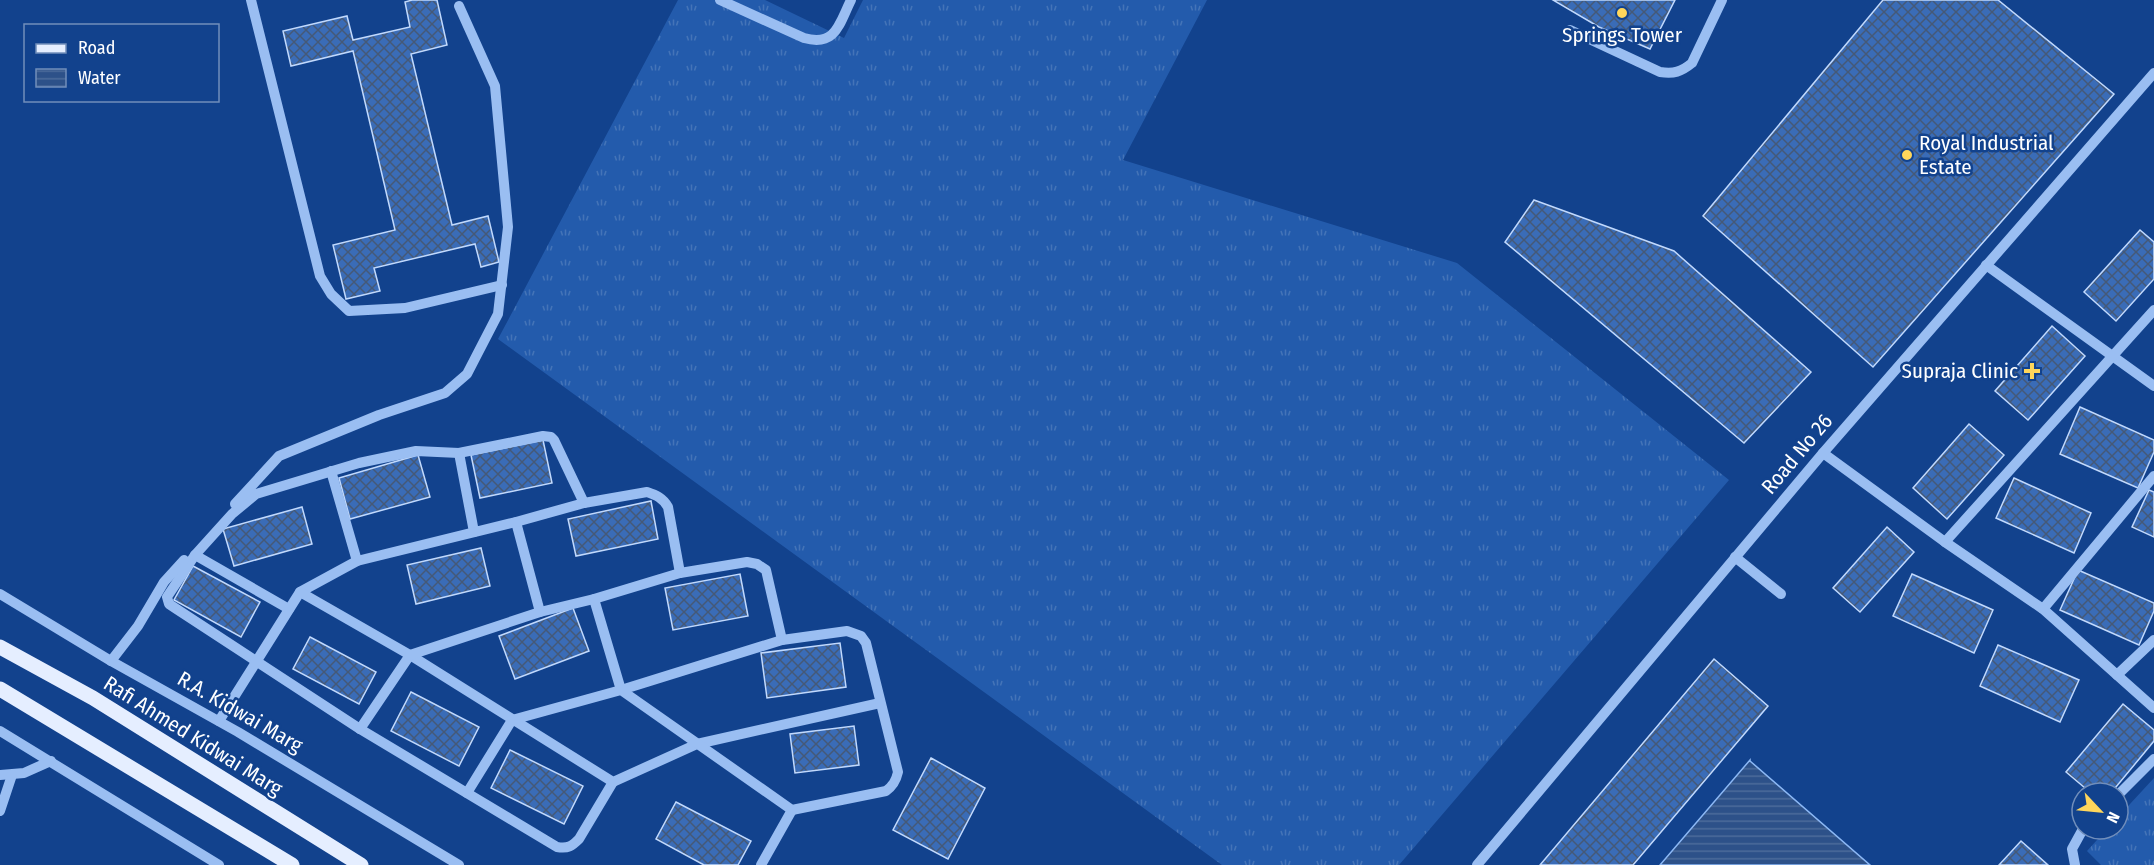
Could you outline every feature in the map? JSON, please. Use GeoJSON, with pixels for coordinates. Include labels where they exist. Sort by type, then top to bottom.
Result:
{"type":"FeatureCollection","features":[{"type":"Feature","properties":{"kind":"main road","name":"Rafi Ahmed Kidwai Marg"},"geometry":{"type":"LineString","coordinates":[[0,648],[93,698],[361,865]]}},
{"type":"Feature","properties":{"kind":"main road"},"geometry":{"type":"LineString","coordinates":[[0,689],[292,865]]}},
{"type":"Feature","properties":{"kind":"street"},"geometry":{"type":"LineString","coordinates":[[251,0],[320,276],[331,294],[349,311],[405,308],[502,285]]}},
{"type":"Feature","properties":{"kind":"street"},"geometry":{"type":"LineString","coordinates":[[720,0],[817,42],[825,40],[837,30],[851,0]]}},
{"type":"Feature","properties":{"kind":"street"},"geometry":{"type":"LineString","coordinates":[[1570,30],[1660,72],[1673,74],[1684,70],[1692,63],[1722,0]]}},
{"type":"Feature","properties":{"kind":"street"},"geometry":{"type":"LineString","coordinates":[[111,661],[138,626],[164,582],[279,456],[379,415],[446,393],[467,374],[498,314],[508,227],[495,86],[459,6]]}},
{"type":"Feature","properties":{"kind":"street","name":"Road No 26"},"geometry":{"type":"LineString","coordinates":[[1477,865],[1823,453],[2154,73]]}},
{"type":"Feature","properties":{"kind":"street"},"geometry":{"type":"LineString","coordinates":[[1986,265],[2154,386]]}},
{"type":"Feature","properties":{"kind":"street"},"geometry":{"type":"LineString","coordinates":[[1945,542],[2154,310]]}},
{"type":"Feature","properties":{"kind":"street"},"geometry":{"type":"LineString","coordinates":[[584,503],[551,437],[543,436],[459,453],[416,451],[359,463],[256,494],[232,514],[195,555],[167,597],[169,604],[360,729],[557,847],[572,847],[579,839],[612,782],[697,744],[880,703]]}},
{"type":"Feature","properties":{"kind":"street"},"geometry":{"type":"LineString","coordinates":[[459,453],[474,532]]}},
{"type":"Feature","properties":{"kind":"street"},"geometry":{"type":"LineString","coordinates":[[1823,453],[1945,542],[2043,609],[2154,708]]}},
{"type":"Feature","properties":{"kind":"street"},"geometry":{"type":"LineString","coordinates":[[331,471],[357,561]]}},
{"type":"Feature","properties":{"kind":"street"},"geometry":{"type":"LineString","coordinates":[[2043,609],[2154,476]]}},
{"type":"Feature","properties":{"kind":"street"},"geometry":{"type":"LineString","coordinates":[[219,721],[300,592],[357,561],[584,503],[647,492],[657,495],[668,507],[680,573]]}},
{"type":"Feature","properties":{"kind":"street"},"geometry":{"type":"LineString","coordinates":[[516,522],[540,612]]}},
{"type":"Feature","properties":{"kind":"street"},"geometry":{"type":"LineString","coordinates":[[195,555],[289,609]]}},
{"type":"Feature","properties":{"kind":"street"},"geometry":{"type":"LineString","coordinates":[[1736,557],[1781,594]]}},
{"type":"Feature","properties":{"kind":"street"},"geometry":{"type":"LineString","coordinates":[[360,729],[410,655],[540,612],[594,599],[680,573],[747,562],[757,564],[766,570],[782,640]]}},
{"type":"Feature","properties":{"kind":"street"},"geometry":{"type":"LineString","coordinates":[[300,592],[410,655],[612,782]]}},
{"type":"Feature","properties":{"kind":"street","name":"R.A. Kidwai Marg"},"geometry":{"type":"LineString","coordinates":[[0,594],[111,661],[219,721],[459,865]]}},
{"type":"Feature","properties":{"kind":"street"},"geometry":{"type":"LineString","coordinates":[[467,793],[512,720],[621,690],[782,640],[847,631],[861,636],[867,643],[898,772],[891,787],[886,791],[792,810],[621,690],[594,599]]}},
{"type":"Feature","properties":{"kind":"street"},"geometry":{"type":"LineString","coordinates":[[2117,675],[2154,640]]}},
{"type":"Feature","properties":{"kind":"street"},"geometry":{"type":"LineString","coordinates":[[0,731],[219,865]]}},
{"type":"Feature","properties":{"kind":"street"},"geometry":{"type":"LineString","coordinates":[[2130,783],[2154,759]]}},
{"type":"Feature","properties":{"kind":"street"},"geometry":{"type":"LineString","coordinates":[[0,775],[24,773],[51,761]]}},
{"type":"Feature","properties":{"kind":"street"},"geometry":{"type":"LineString","coordinates":[[0,811],[12,775]]}},
{"type":"Feature","properties":{"kind":"street"},"geometry":{"type":"LineString","coordinates":[[761,865],[792,810]]}},
{"type":"Feature","properties":{"kind":"street"},"geometry":{"type":"LineString","coordinates":[[2075,865],[2072,849],[2077,841]]}},
{"type":"Feature","properties":{"kind":"green space"},"geometry":{"type":"Polygon","coordinates":[[[678,0],[765,0],[844,38],[863,0],[1207,0],[1123,160],[1457,263],[1729,480],[1399,865],[1222,865],[498,339],[678,0]]]}},
{"type":"Feature","properties":{"kind":"green space"},"geometry":{"type":"Polygon","coordinates":[[[2154,778],[2154,865],[2101,865],[2087,851],[2096,841],[2130,841],[2130,804],[2154,778]]]}},
{"type":"Feature","properties":{"kind":"water"},"geometry":{"type":"Polygon","coordinates":[[[1750,761],[1870,865],[1660,865],[1750,761]]]}},
{"type":"Feature","properties":{"kind":"building"},"geometry":{"type":"Polygon","coordinates":[[[437,0],[447,45],[411,54],[452,225],[488,216],[499,262],[481,267],[475,244],[374,268],[380,291],[346,299],[333,245],[395,230],[353,51],[291,66],[283,31],[347,16],[353,40],[410,27],[405,2],[437,0]]]}},
{"type":"Feature","properties":{"kind":"building","name":"Springs Tower"},"geometry":{"type":"Polygon","coordinates":[[[1553,0],[1675,0],[1650,49],[1599,27],[1553,0]]]}},
{"type":"Feature","properties":{"kind":"building","name":"Royal Industrial Estate"},"geometry":{"type":"Polygon","coordinates":[[[1883,0],[1998,0],[2114,94],[1873,367],[1703,216],[1883,0]]]}},
{"type":"Feature","properties":{"kind":"building"},"geometry":{"type":"Polygon","coordinates":[[[1534,200],[1674,251],[1811,372],[1744,443],[1505,242],[1534,200]]]}},
{"type":"Feature","properties":{"kind":"building"},"geometry":{"type":"Polygon","coordinates":[[[2140,230],[2154,242],[2154,279],[2116,321],[2084,292],[2140,230]]]}},
{"type":"Feature","properties":{"kind":"building"},"geometry":{"type":"Polygon","coordinates":[[[2052,326],[2085,356],[2028,420],[1995,391],[2052,326]]]}},
{"type":"Feature","properties":{"kind":"building"},"geometry":{"type":"Polygon","coordinates":[[[2080,407],[2154,440],[2154,452],[2138,488],[2060,454],[2080,407]]]}},
{"type":"Feature","properties":{"kind":"building"},"geometry":{"type":"Polygon","coordinates":[[[1969,424],[2004,455],[1947,519],[1913,488],[1969,424]]]}},
{"type":"Feature","properties":{"kind":"building"},"geometry":{"type":"Polygon","coordinates":[[[543,440],[552,483],[480,498],[471,455],[543,440]]]}},
{"type":"Feature","properties":{"kind":"building"},"geometry":{"type":"Polygon","coordinates":[[[418,455],[430,497],[350,519],[339,478],[418,455]]]}},
{"type":"Feature","properties":{"kind":"building"},"geometry":{"type":"Polygon","coordinates":[[[2014,478],[2091,513],[2074,553],[1996,518],[2014,478]]]}},
{"type":"Feature","properties":{"kind":"building"},"geometry":{"type":"Polygon","coordinates":[[[2149,490],[2154,492],[2154,537],[2132,527],[2149,490]]]}},
{"type":"Feature","properties":{"kind":"building"},"geometry":{"type":"Polygon","coordinates":[[[651,501],[658,539],[576,556],[568,519],[651,501]]]}},
{"type":"Feature","properties":{"kind":"building"},"geometry":{"type":"Polygon","coordinates":[[[302,507],[312,544],[234,566],[223,529],[302,507]]]}},
{"type":"Feature","properties":{"kind":"building"},"geometry":{"type":"Polygon","coordinates":[[[1887,527],[1914,552],[1860,612],[1833,588],[1887,527]]]}},
{"type":"Feature","properties":{"kind":"building"},"geometry":{"type":"Polygon","coordinates":[[[481,548],[490,586],[416,604],[407,565],[481,548]]]}},
{"type":"Feature","properties":{"kind":"building"},"geometry":{"type":"Polygon","coordinates":[[[193,566],[260,602],[241,637],[174,600],[193,566]]]}},
{"type":"Feature","properties":{"kind":"building"},"geometry":{"type":"Polygon","coordinates":[[[2078,570],[2154,603],[2154,611],[2139,645],[2060,610],[2078,570]]]}},
{"type":"Feature","properties":{"kind":"building"},"geometry":{"type":"Polygon","coordinates":[[[740,574],[748,616],[673,630],[665,588],[740,574]]]}},
{"type":"Feature","properties":{"kind":"building"},"geometry":{"type":"Polygon","coordinates":[[[1912,574],[1993,610],[1974,653],[1893,616],[1912,574]]]}},
{"type":"Feature","properties":{"kind":"building"},"geometry":{"type":"Polygon","coordinates":[[[573,608],[589,651],[515,679],[499,636],[573,608]]]}},
{"type":"Feature","properties":{"kind":"building"},"geometry":{"type":"Polygon","coordinates":[[[310,637],[376,672],[359,704],[293,669],[310,637]]]}},
{"type":"Feature","properties":{"kind":"building"},"geometry":{"type":"Polygon","coordinates":[[[840,643],[846,687],[767,698],[761,653],[840,643]]]}},
{"type":"Feature","properties":{"kind":"building"},"geometry":{"type":"Polygon","coordinates":[[[1998,645],[2079,680],[2060,722],[1980,686],[1998,645]]]}},
{"type":"Feature","properties":{"kind":"building"},"geometry":{"type":"Polygon","coordinates":[[[1714,659],[1768,706],[1633,865],[1540,865],[1714,659]]]}},
{"type":"Feature","properties":{"kind":"building"},"geometry":{"type":"Polygon","coordinates":[[[411,692],[479,727],[459,766],[391,731],[411,692]]]}},
{"type":"Feature","properties":{"kind":"building"},"geometry":{"type":"Polygon","coordinates":[[[2123,704],[2154,730],[2154,741],[2121,781],[2077,781],[2066,772],[2123,704]]]}},
{"type":"Feature","properties":{"kind":"building"},"geometry":{"type":"Polygon","coordinates":[[[854,726],[859,765],[795,773],[790,734],[854,726]]]}},
{"type":"Feature","properties":{"kind":"building"},"geometry":{"type":"Polygon","coordinates":[[[510,750],[583,786],[564,824],[491,788],[510,750]]]}},
{"type":"Feature","properties":{"kind":"building"},"geometry":{"type":"Polygon","coordinates":[[[931,758],[985,788],[948,859],[893,830],[931,758]]]}},
{"type":"Feature","properties":{"kind":"building"},"geometry":{"type":"Polygon","coordinates":[[[676,802],[751,841],[738,865],[704,865],[656,839],[676,802]]]}},
{"type":"Feature","properties":{"kind":"building"},"geometry":{"type":"Polygon","coordinates":[[[2021,841],[2048,865],[1999,865],[2021,841]]]}},
{"type":"Feature","properties":{"kind":"place","name":"Springs Tower"},"geometry":{"type":"Point","coordinates":[1622,13]}},
{"type":"Feature","properties":{"kind":"place","name":"Royal Industrial Estate"},"geometry":{"type":"Point","coordinates":[1907,155]}},
{"type":"Feature","properties":{"kind":"place","name":"Supraja Clinic"},"geometry":{"type":"Point","coordinates":[2032,371]}}]}
